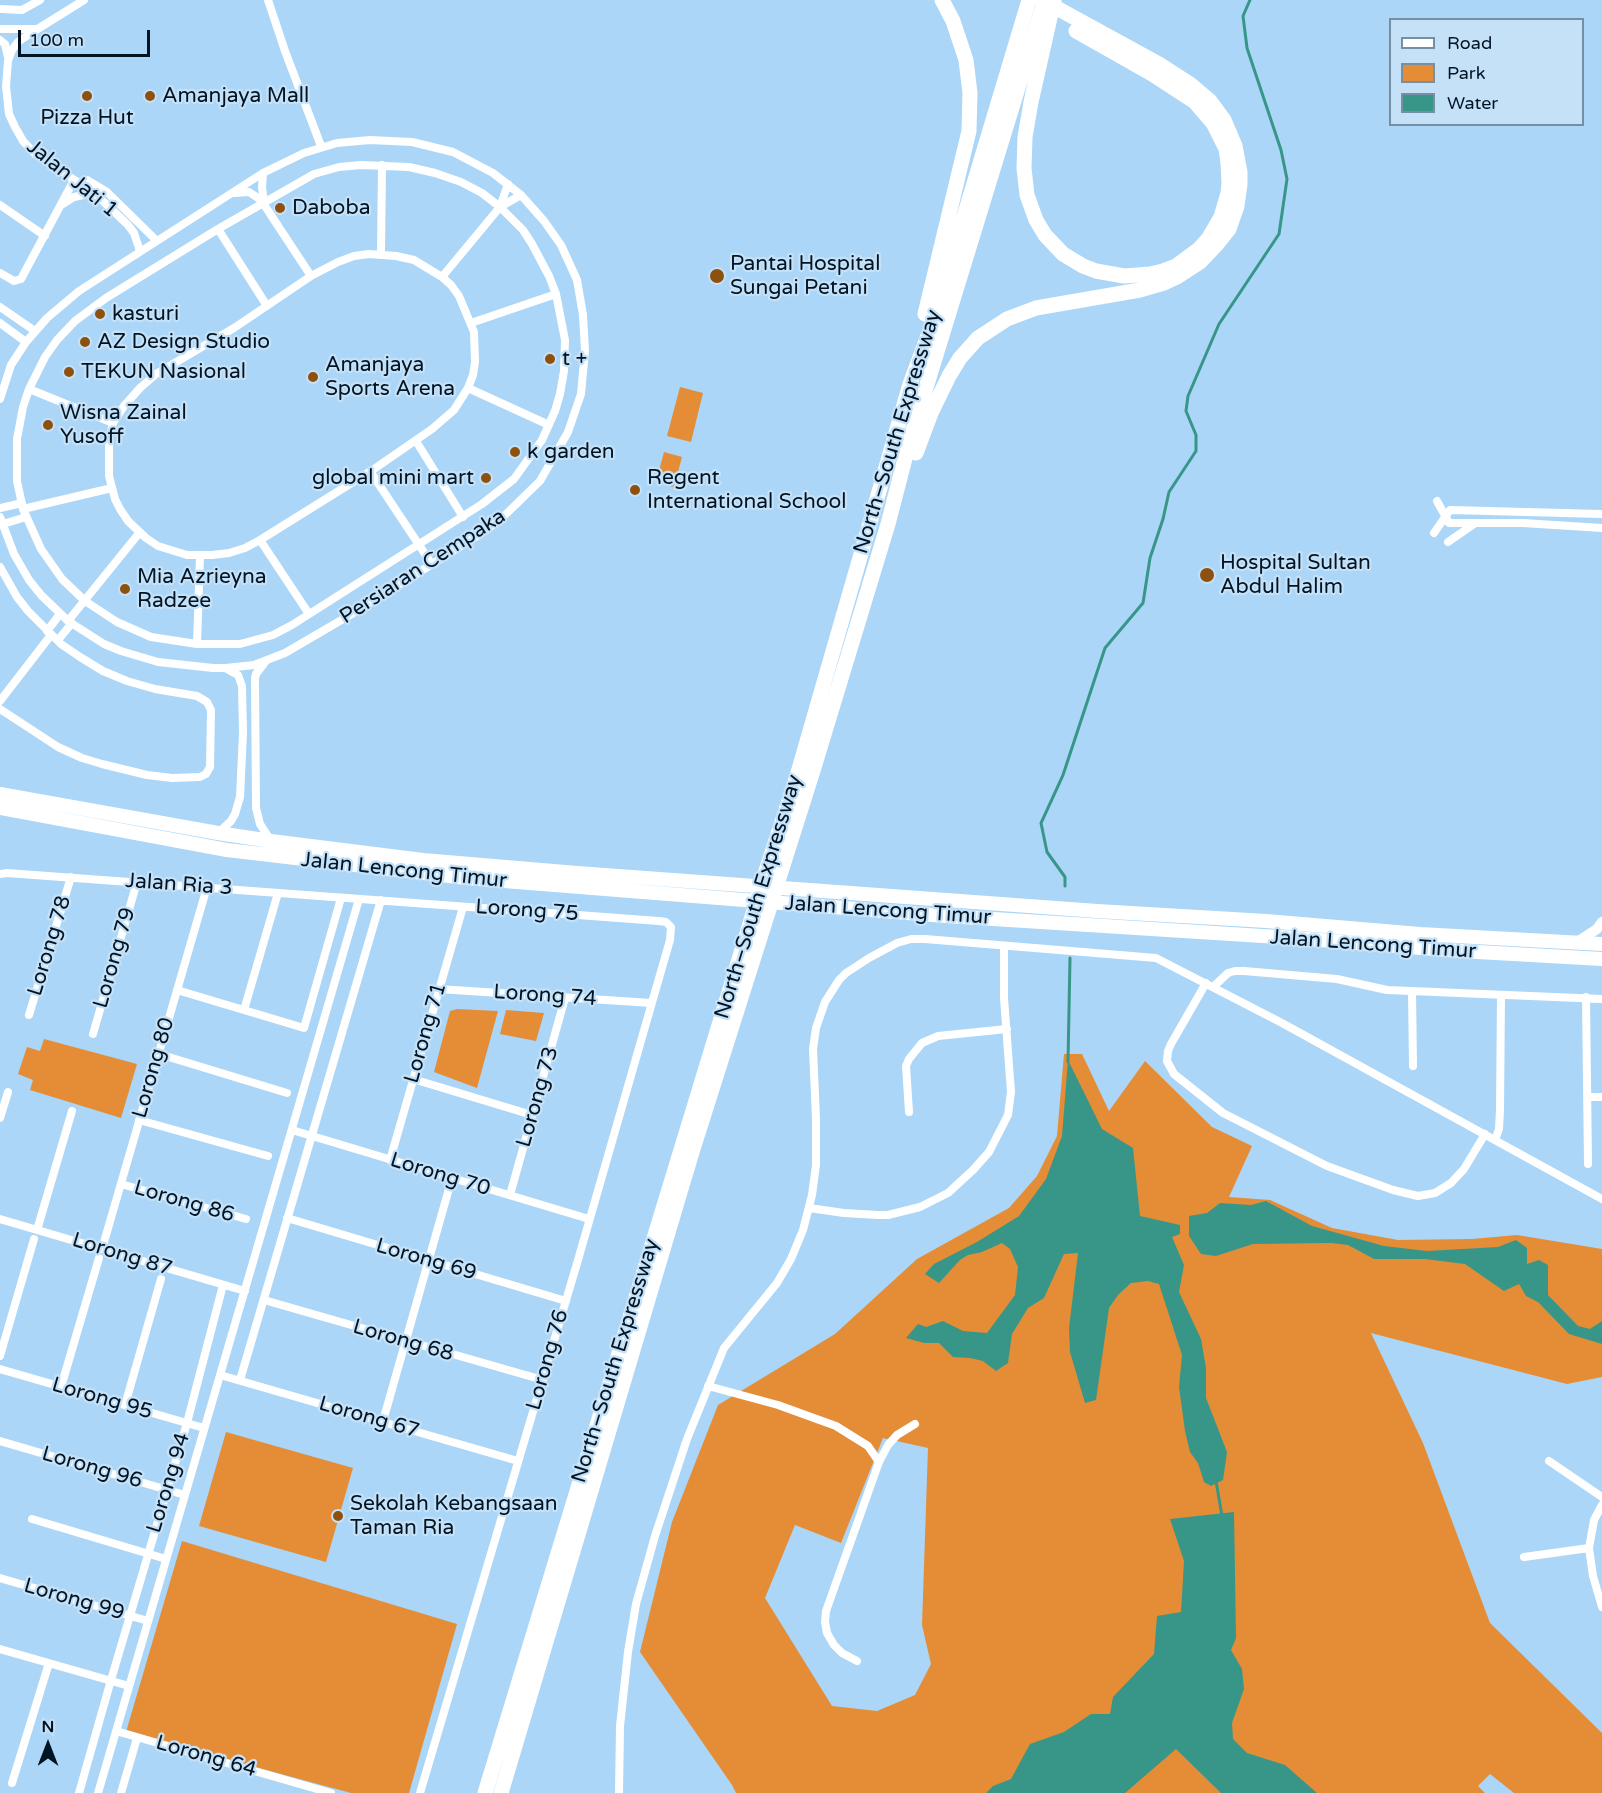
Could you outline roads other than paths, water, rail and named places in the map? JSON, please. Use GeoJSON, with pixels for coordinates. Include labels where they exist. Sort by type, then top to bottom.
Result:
{"type":"FeatureCollection","features":[{"type":"Feature","properties":{"kind":"highway"},"geometry":{"type":"LineString","coordinates":[[910,384],[940,246],[969,131],[970,93],[966,60],[953,21],[942,0]]}},
{"type":"Feature","properties":{"kind":"highway"},"geometry":{"type":"LineString","coordinates":[[888,524],[931,413],[960,358],[978,338],[1007,319],[1036,308],[1140,290],[1157,286],[1177,277],[1200,262],[1210,252],[1224,236],[1232,222],[1239,192],[1239,165],[1224,120],[1210,101],[1190,84],[1159,64],[1021,0]]}},
{"type":"Feature","properties":{"kind":"highway","name":"North–South Expressway"},"geometry":{"type":"LineString","coordinates":[[501,1793],[692,1152],[752,941],[766,871],[797,776],[910,384],[930,330],[1029,0]]}},
{"type":"Feature","properties":{"kind":"highway"},"geometry":{"type":"LineString","coordinates":[[1043,0],[1076,25],[1190,98],[1213,123],[1226,149],[1228,193],[1221,217],[1208,239],[1199,249],[1176,266],[1150,274],[1124,276],[1096,271],[1083,266],[1058,249],[1036,220],[1028,195],[1024,168],[1025,137],[1030,102],[1054,0]]}},
{"type":"Feature","properties":{"kind":"highway","name":"North–South Expressway"},"geometry":{"type":"LineString","coordinates":[[485,1793],[752,941],[780,877],[888,524],[909,443],[1043,0]]}},
{"type":"Feature","properties":{"kind":"highway","name":"Jalan Lencong Timur"},"geometry":{"type":"LineString","coordinates":[[0,794],[218,833],[423,860],[1097,911],[1420,934],[1602,944]]}},
{"type":"Feature","properties":{"kind":"highway","name":"Jalan Lencong Timur"},"geometry":{"type":"LineString","coordinates":[[0,808],[227,850],[466,878],[946,916],[1602,959]]}},
{"type":"Feature","properties":{"kind":"street"},"geometry":{"type":"LineString","coordinates":[[0,9],[22,10],[40,0]]}},
{"type":"Feature","properties":{"kind":"street"},"geometry":{"type":"LineString","coordinates":[[8,61],[18,42],[84,0]]}},
{"type":"Feature","properties":{"kind":"street"},"geometry":{"type":"LineString","coordinates":[[268,0],[321,146]]}},
{"type":"Feature","properties":{"kind":"street"},"geometry":{"type":"LineString","coordinates":[[0,29],[38,29]]}},
{"type":"Feature","properties":{"kind":"street"},"geometry":{"type":"LineString","coordinates":[[0,40],[7,49],[8,61]]}},
{"type":"Feature","properties":{"kind":"street","name":"Jalan Jati 1"},"geometry":{"type":"LineString","coordinates":[[8,61],[7,102],[15,127],[23,141],[36,155],[104,202],[134,233],[140,251]]}},
{"type":"Feature","properties":{"kind":"street","name":"Persiaran Cempaka"},"geometry":{"type":"LineString","coordinates":[[0,399],[12,365],[26,342],[63,303],[263,172],[321,146],[362,140],[412,142],[434,146],[463,156],[493,173],[521,195],[552,230],[577,280],[583,315],[585,351],[581,394],[568,432],[540,481],[494,524],[362,608],[298,646],[265,661],[254,665],[226,668],[183,666],[139,657],[104,644],[70,622],[41,595],[14,554],[1,522]]}},
{"type":"Feature","properties":{"kind":"street"},"geometry":{"type":"LineString","coordinates":[[381,254],[382,165]]}},
{"type":"Feature","properties":{"kind":"street"},"geometry":{"type":"LineString","coordinates":[[382,165],[409,167],[435,173],[461,182],[482,193],[523,230],[549,276],[556,294],[565,340],[564,371],[560,394],[549,425],[533,455],[514,479],[463,517],[309,614],[253,642],[225,645],[165,640],[140,633],[99,612],[63,579],[41,549],[24,510],[17,481],[17,439],[23,407],[45,357],[75,321],[106,298],[218,229],[314,174],[339,167],[382,165]]}},
{"type":"Feature","properties":{"kind":"street"},"geometry":{"type":"LineString","coordinates":[[263,172],[264,204]]}},
{"type":"Feature","properties":{"kind":"street"},"geometry":{"type":"LineString","coordinates":[[0,273],[14,281],[21,279],[61,206],[77,182],[87,180],[107,192],[157,241]]}},
{"type":"Feature","properties":{"kind":"street"},"geometry":{"type":"LineString","coordinates":[[442,277],[500,207],[508,184]]}},
{"type":"Feature","properties":{"kind":"street"},"geometry":{"type":"LineString","coordinates":[[231,194],[243,191],[258,197],[311,276]]}},
{"type":"Feature","properties":{"kind":"street"},"geometry":{"type":"LineString","coordinates":[[61,206],[74,196],[92,193]]}},
{"type":"Feature","properties":{"kind":"street"},"geometry":{"type":"LineString","coordinates":[[500,207],[521,195]]}},
{"type":"Feature","properties":{"kind":"street"},"geometry":{"type":"LineString","coordinates":[[0,205],[45,236]]}},
{"type":"Feature","properties":{"kind":"street"},"geometry":{"type":"LineString","coordinates":[[218,229],[267,306]]}},
{"type":"Feature","properties":{"kind":"street"},"geometry":{"type":"LineString","coordinates":[[381,254],[414,260],[442,277],[459,297],[471,323],[475,340],[475,362],[468,388],[454,410],[416,441],[260,540],[229,553],[200,556],[173,552],[158,546],[128,521],[120,509],[112,488],[108,458],[113,423],[134,394],[156,374],[234,328],[311,276],[354,256],[381,254]]}},
{"type":"Feature","properties":{"kind":"street"},"geometry":{"type":"LineString","coordinates":[[471,323],[556,294]]}},
{"type":"Feature","properties":{"kind":"street"},"geometry":{"type":"LineString","coordinates":[[0,307],[35,331]]}},
{"type":"Feature","properties":{"kind":"street"},"geometry":{"type":"LineString","coordinates":[[0,323],[26,342]]}},
{"type":"Feature","properties":{"kind":"street"},"geometry":{"type":"LineString","coordinates":[[468,388],[549,425]]}},
{"type":"Feature","properties":{"kind":"street"},"geometry":{"type":"LineString","coordinates":[[29,389],[113,423]]}},
{"type":"Feature","properties":{"kind":"street"},"geometry":{"type":"LineString","coordinates":[[416,441],[463,517]]}},
{"type":"Feature","properties":{"kind":"street"},"geometry":{"type":"LineString","coordinates":[[370,471],[431,563]]}},
{"type":"Feature","properties":{"kind":"street"},"geometry":{"type":"LineString","coordinates":[[1,522],[24,510],[112,488]]}},
{"type":"Feature","properties":{"kind":"street"},"geometry":{"type":"LineString","coordinates":[[1437,501],[1449,523],[1523,523],[1602,528]]}},
{"type":"Feature","properties":{"kind":"street"},"geometry":{"type":"LineString","coordinates":[[0,508],[24,510]]}},
{"type":"Feature","properties":{"kind":"street"},"geometry":{"type":"LineString","coordinates":[[1434,533],[1450,510],[1602,514]]}},
{"type":"Feature","properties":{"kind":"street"},"geometry":{"type":"LineString","coordinates":[[1448,542],[1475,523]]}},
{"type":"Feature","properties":{"kind":"street"},"geometry":{"type":"LineString","coordinates":[[0,702],[52,635],[70,622],[140,532]]}},
{"type":"Feature","properties":{"kind":"street"},"geometry":{"type":"LineString","coordinates":[[260,540],[309,614]]}},
{"type":"Feature","properties":{"kind":"street"},"geometry":{"type":"LineString","coordinates":[[197,644],[200,556]]}},
{"type":"Feature","properties":{"kind":"street"},"geometry":{"type":"LineString","coordinates":[[0,567],[22,604],[52,635],[80,657],[103,671],[127,681],[203,698],[210,705],[211,710],[212,761],[209,771],[200,777],[172,778],[147,775],[102,764],[58,747],[0,709]]}},
{"type":"Feature","properties":{"kind":"street"},"geometry":{"type":"LineString","coordinates":[[52,635],[60,614]]}},
{"type":"Feature","properties":{"kind":"street"},"geometry":{"type":"LineString","coordinates":[[265,661],[255,678],[256,808],[260,824],[272,841]]}},
{"type":"Feature","properties":{"kind":"street"},"geometry":{"type":"LineString","coordinates":[[218,833],[231,821],[238,808],[240,797],[243,733],[242,686],[238,675],[226,668]]}},
{"type":"Feature","properties":{"kind":"street","name":"Jalan Ria 3"},"geometry":{"type":"LineString","coordinates":[[0,874],[70,877],[359,899]]}},
{"type":"Feature","properties":{"kind":"street","name":"Lorong 78"},"geometry":{"type":"LineString","coordinates":[[29,1014],[70,877]]}},
{"type":"Feature","properties":{"kind":"street","name":"Lorong 79"},"geometry":{"type":"LineString","coordinates":[[93,1034],[137,882]]}},
{"type":"Feature","properties":{"kind":"street","name":"Lorong 80"},"geometry":{"type":"LineString","coordinates":[[61,1387],[207,887]]}},
{"type":"Feature","properties":{"kind":"street"},"geometry":{"type":"LineString","coordinates":[[244,1010],[278,893]]}},
{"type":"Feature","properties":{"kind":"street"},"geometry":{"type":"LineString","coordinates":[[177,990],[304,1028],[341,898]]}},
{"type":"Feature","properties":{"kind":"street"},"geometry":{"type":"LineString","coordinates":[[98,1793],[359,899]]}},
{"type":"Feature","properties":{"kind":"street","name":"Lorong 75"},"geometry":{"type":"LineString","coordinates":[[359,899],[659,921],[666,922],[671,927]]}},
{"type":"Feature","properties":{"kind":"street"},"geometry":{"type":"LineString","coordinates":[[240,1380],[381,900]]}},
{"type":"Feature","properties":{"kind":"street","name":"Lorong 71"},"geometry":{"type":"LineString","coordinates":[[390,1160],[463,907]]}},
{"type":"Feature","properties":{"kind":"street"},"geometry":{"type":"LineString","coordinates":[[1577,942],[1597,929],[1602,922]]}},
{"type":"Feature","properties":{"kind":"street","name":"Lorong 76"},"geometry":{"type":"LineString","coordinates":[[420,1793],[543,1380],[670,940],[671,927]]}},
{"type":"Feature","properties":{"kind":"street"},"geometry":{"type":"LineString","coordinates":[[619,1793],[622,1704],[628,1652],[636,1604],[655,1536],[678,1463],[724,1348],[777,1284],[803,1230],[815,1180],[817,1147],[814,1039],[816,1028],[825,1002],[839,980],[869,958],[897,943],[911,939],[1156,958],[1602,1199]]}},
{"type":"Feature","properties":{"kind":"street"},"geometry":{"type":"LineString","coordinates":[[810,1208],[844,1213],[888,1215],[920,1207],[948,1193],[989,1152],[1008,1115],[1011,1092],[1004,998],[1004,946]]}},
{"type":"Feature","properties":{"kind":"street"},"geometry":{"type":"LineString","coordinates":[[1485,1134],[1464,1169],[1451,1183],[1435,1193],[1418,1196],[1393,1190],[1327,1166],[1223,1113],[1174,1074],[1167,1061],[1168,1051],[1209,985],[1235,971],[1336,979],[1377,988],[1412,991],[1602,999]]}},
{"type":"Feature","properties":{"kind":"street","name":"Lorong 74"},"geometry":{"type":"LineString","coordinates":[[439,989],[651,1004]]}},
{"type":"Feature","properties":{"kind":"street"},"geometry":{"type":"LineString","coordinates":[[1412,991],[1413,1066]]}},
{"type":"Feature","properties":{"kind":"street"},"geometry":{"type":"LineString","coordinates":[[1495,1140],[1499,1130],[1500,1110],[1501,996]]}},
{"type":"Feature","properties":{"kind":"street"},"geometry":{"type":"LineString","coordinates":[[1587,997],[1588,1164]]}},
{"type":"Feature","properties":{"kind":"street","name":"Lorong 73"},"geometry":{"type":"LineString","coordinates":[[510,1196],[565,998]]}},
{"type":"Feature","properties":{"kind":"street"},"geometry":{"type":"LineString","coordinates":[[909,1112],[906,1066],[922,1043],[938,1036],[1007,1029]]}},
{"type":"Feature","properties":{"kind":"street"},"geometry":{"type":"LineString","coordinates":[[159,1054],[287,1093]]}},
{"type":"Feature","properties":{"kind":"street"},"geometry":{"type":"LineString","coordinates":[[413,1079],[532,1115]]}},
{"type":"Feature","properties":{"kind":"street"},"geometry":{"type":"LineString","coordinates":[[0,1118],[8,1092]]}},
{"type":"Feature","properties":{"kind":"street"},"geometry":{"type":"LineString","coordinates":[[1588,1097],[1602,1097]]}},
{"type":"Feature","properties":{"kind":"street"},"geometry":{"type":"LineString","coordinates":[[37,1230],[72,1111]]}},
{"type":"Feature","properties":{"kind":"street"},"geometry":{"type":"LineString","coordinates":[[139,1120],[268,1156]]}},
{"type":"Feature","properties":{"kind":"street","name":"Lorong 70"},"geometry":{"type":"LineString","coordinates":[[292,1130],[589,1219]]}},
{"type":"Feature","properties":{"kind":"street"},"geometry":{"type":"LineString","coordinates":[[383,1421],[452,1178]]}},
{"type":"Feature","properties":{"kind":"street","name":"Lorong 86"},"geometry":{"type":"LineString","coordinates":[[121,1184],[246,1219]]}},
{"type":"Feature","properties":{"kind":"street","name":"Lorong 69"},"geometry":{"type":"LineString","coordinates":[[288,1218],[566,1300]]}},
{"type":"Feature","properties":{"kind":"street","name":"Lorong 87"},"geometry":{"type":"LineString","coordinates":[[0,1219],[100,1253],[244,1291]]}},
{"type":"Feature","properties":{"kind":"street"},"geometry":{"type":"LineString","coordinates":[[0,1356],[34,1239]]}},
{"type":"Feature","properties":{"kind":"street"},"geometry":{"type":"LineString","coordinates":[[125,1405],[161,1279]]}},
{"type":"Feature","properties":{"kind":"street","name":"Lorong 94"},"geometry":{"type":"LineString","coordinates":[[79,1793],[187,1423],[223,1285]]}},
{"type":"Feature","properties":{"kind":"street","name":"Lorong 68"},"geometry":{"type":"LineString","coordinates":[[264,1300],[543,1380]]}},
{"type":"Feature","properties":{"kind":"street","name":"Lorong 95"},"geometry":{"type":"LineString","coordinates":[[0,1369],[204,1428]]}},
{"type":"Feature","properties":{"kind":"street","name":"Lorong 67"},"geometry":{"type":"LineString","coordinates":[[220,1375],[518,1461]]}},
{"type":"Feature","properties":{"kind":"street"},"geometry":{"type":"LineString","coordinates":[[708,1386],[778,1404],[836,1426],[868,1446],[879,1462]]}},
{"type":"Feature","properties":{"kind":"street"},"geometry":{"type":"LineString","coordinates":[[857,1661],[842,1653],[834,1645],[827,1633],[826,1611],[879,1462],[888,1445],[897,1435],[915,1424]]}},
{"type":"Feature","properties":{"kind":"street","name":"Lorong 96"},"geometry":{"type":"LineString","coordinates":[[0,1441],[185,1495]]}},
{"type":"Feature","properties":{"kind":"street"},"geometry":{"type":"LineString","coordinates":[[1549,1461],[1602,1497]]}},
{"type":"Feature","properties":{"kind":"street"},"geometry":{"type":"LineString","coordinates":[[1602,1505],[1594,1520],[1589,1548],[1593,1576],[1602,1604]]}},
{"type":"Feature","properties":{"kind":"street"},"geometry":{"type":"LineString","coordinates":[[32,1519],[166,1559]]}},
{"type":"Feature","properties":{"kind":"street"},"geometry":{"type":"LineString","coordinates":[[1524,1557],[1589,1548]]}},
{"type":"Feature","properties":{"kind":"street","name":"Lorong 99"},"geometry":{"type":"LineString","coordinates":[[0,1578],[148,1621]]}},
{"type":"Feature","properties":{"kind":"street"},"geometry":{"type":"LineString","coordinates":[[0,1648],[129,1686]]}},
{"type":"Feature","properties":{"kind":"street"},"geometry":{"type":"LineString","coordinates":[[12,1783],[49,1663]]}},
{"type":"Feature","properties":{"kind":"street","name":"Lorong 64"},"geometry":{"type":"LineString","coordinates":[[116,1731],[332,1793]]}},
{"type":"Feature","properties":{"kind":"street"},"geometry":{"type":"LineString","coordinates":[[121,1793],[137,1737]]}},
{"type":"Feature","properties":{"kind":"water"},"geometry":{"type":"Polygon","coordinates":[[[1068,1060],[1102,1129],[1133,1148],[1140,1216],[1180,1225],[1180,1234],[1172,1237],[1184,1265],[1179,1292],[1201,1339],[1206,1368],[1206,1398],[1227,1452],[1223,1480],[1211,1486],[1204,1482],[1198,1463],[1190,1452],[1179,1387],[1182,1355],[1159,1284],[1148,1281],[1131,1283],[1118,1295],[1109,1308],[1096,1400],[1085,1403],[1070,1352],[1069,1328],[1078,1253],[1064,1254],[1044,1298],[1028,1308],[1012,1334],[1008,1363],[996,1371],[983,1361],[953,1357],[939,1343],[924,1343],[906,1338],[918,1324],[926,1327],[943,1321],[963,1331],[987,1333],[1015,1295],[1018,1267],[1010,1249],[1002,1243],[960,1260],[939,1283],[925,1274],[934,1264],[977,1242],[1019,1216],[1046,1179],[1062,1136],[1068,1060]]]}},
{"type":"Feature","properties":{"kind":"water"},"geometry":{"type":"Polygon","coordinates":[[[1266,1201],[1312,1226],[1384,1246],[1427,1251],[1498,1247],[1516,1240],[1527,1248],[1527,1264],[1539,1260],[1548,1265],[1548,1295],[1578,1326],[1590,1329],[1602,1321],[1602,1344],[1569,1334],[1538,1302],[1526,1296],[1519,1284],[1504,1291],[1465,1264],[1425,1259],[1374,1259],[1348,1245],[1331,1243],[1253,1244],[1216,1256],[1201,1254],[1189,1236],[1189,1216],[1207,1213],[1220,1203],[1251,1205],[1266,1201]]]}},
{"type":"Feature","properties":{"kind":"water"},"geometry":{"type":"Polygon","coordinates":[[[1234,1512],[1236,1638],[1231,1650],[1242,1669],[1244,1689],[1232,1723],[1233,1739],[1247,1753],[1285,1765],[1317,1793],[1221,1793],[1176,1749],[1125,1793],[986,1793],[993,1786],[1011,1779],[1030,1744],[1064,1732],[1091,1714],[1110,1714],[1113,1697],[1154,1654],[1157,1616],[1181,1612],[1184,1561],[1170,1519],[1234,1512]]]}},
{"type":"Feature","properties":{"kind":"waterway"},"geometry":{"type":"LineString","coordinates":[[1065,886],[1065,877],[1047,852],[1041,823],[1063,775],[1105,648],[1143,603],[1150,558],[1169,492],[1196,451],[1196,435],[1186,411],[1188,396],[1219,324],[1279,234],[1287,179],[1281,150],[1247,48],[1243,16],[1250,0]]}},
{"type":"Feature","properties":{"kind":"waterway"},"geometry":{"type":"LineString","coordinates":[[1068,1062],[1070,958]]}},
{"type":"Feature","properties":{"kind":"waterway"},"geometry":{"type":"LineString","coordinates":[[1216,1481],[1222,1516]]}},
{"type":"Feature","properties":{"kind":"place","name":"Pizza Hut"},"geometry":{"type":"Point","coordinates":[87,96]}},
{"type":"Feature","properties":{"kind":"place","name":"Amanjaya Mall"},"geometry":{"type":"Point","coordinates":[150,96]}},
{"type":"Feature","properties":{"kind":"place","name":"Daboba"},"geometry":{"type":"Point","coordinates":[280,208]}},
{"type":"Feature","properties":{"kind":"place","name":"Pantai Hospital Sungai Petani"},"geometry":{"type":"Point","coordinates":[717,276]}},
{"type":"Feature","properties":{"kind":"place","name":"kasturi"},"geometry":{"type":"Point","coordinates":[100,314]}},
{"type":"Feature","properties":{"kind":"place","name":"AZ Design Studio"},"geometry":{"type":"Point","coordinates":[85,342]}},
{"type":"Feature","properties":{"kind":"place","name":"t +"},"geometry":{"type":"Point","coordinates":[550,359]}},
{"type":"Feature","properties":{"kind":"place","name":"TEKUN Nasional"},"geometry":{"type":"Point","coordinates":[69,372]}},
{"type":"Feature","properties":{"kind":"place","name":"Amanjaya Sports Arena"},"geometry":{"type":"Point","coordinates":[313,377]}},
{"type":"Feature","properties":{"kind":"place","name":"Wisna Zainal Yusoff"},"geometry":{"type":"Point","coordinates":[48,425]}},
{"type":"Feature","properties":{"kind":"place","name":"k garden"},"geometry":{"type":"Point","coordinates":[515,452]}},
{"type":"Feature","properties":{"kind":"place","name":"global mini mart"},"geometry":{"type":"Point","coordinates":[486,478]}},
{"type":"Feature","properties":{"kind":"place","name":"Regent International School"},"geometry":{"type":"Point","coordinates":[635,490]}},
{"type":"Feature","properties":{"kind":"place","name":"Hospital Sultan Abdul Halim"},"geometry":{"type":"Point","coordinates":[1207,575]}},
{"type":"Feature","properties":{"kind":"place","name":"Mia Azrieyna Radzee"},"geometry":{"type":"Point","coordinates":[125,589]}},
{"type":"Feature","properties":{"kind":"place","name":"Sekolah Kebangsaan Taman Ria"},"geometry":{"type":"Point","coordinates":[338,1516]}}]}
